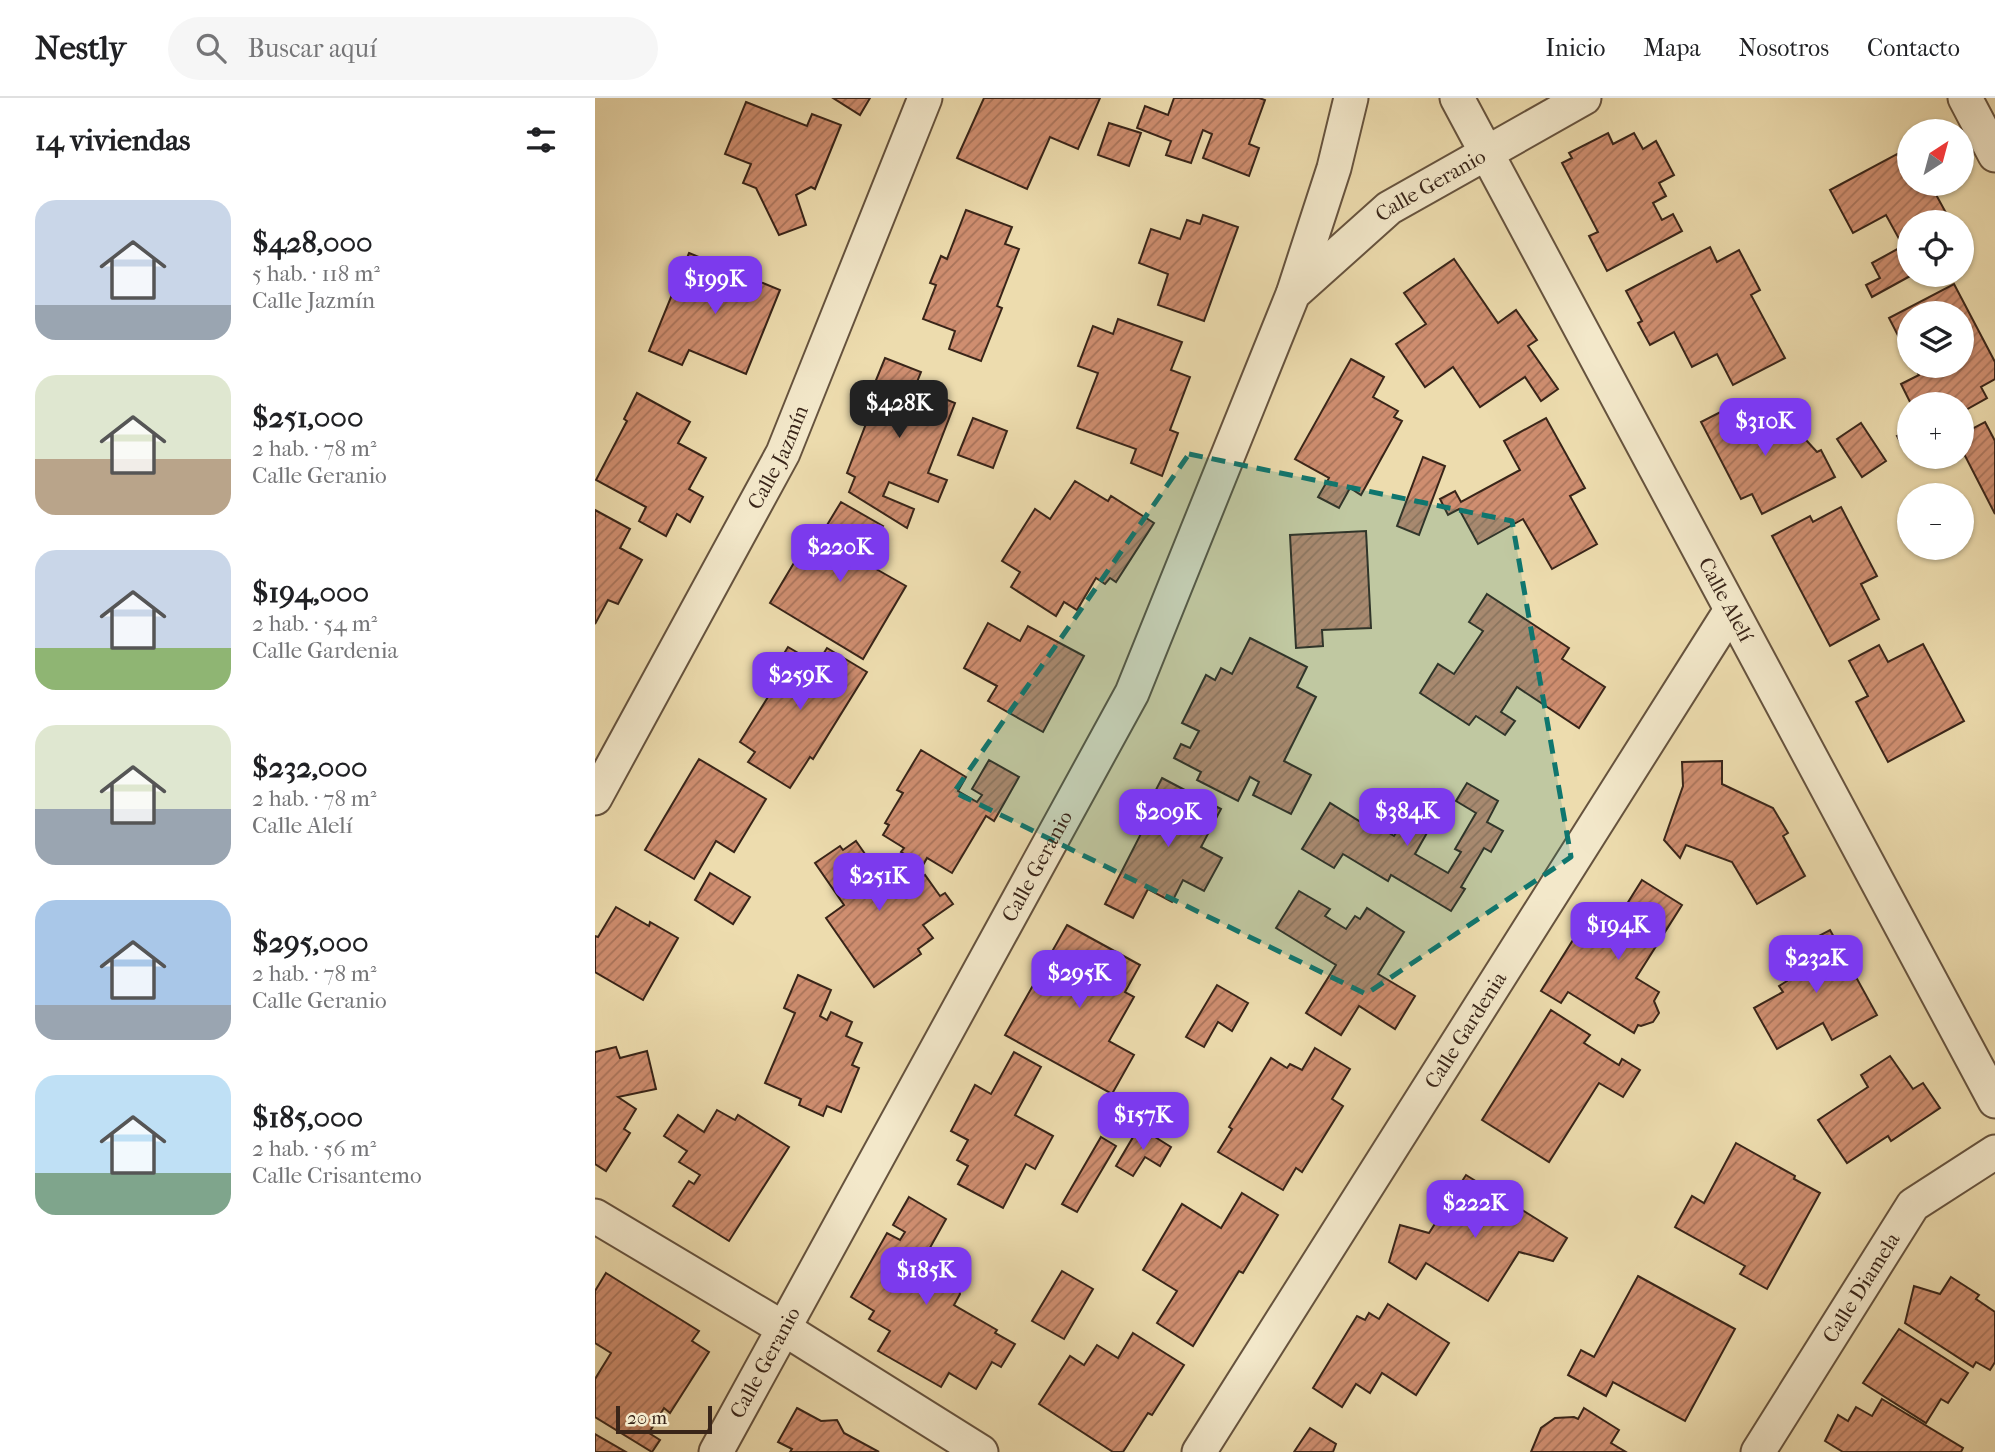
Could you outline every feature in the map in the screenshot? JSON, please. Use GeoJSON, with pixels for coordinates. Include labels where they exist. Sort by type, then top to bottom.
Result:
{"type":"FeatureCollection","features":[{"type":"Feature","properties":{"kind":"street","name":"Calle Jazmín"},"geometry":{"type":"LineString","coordinates":[[595,798],[783,453],[925,98]]}},
{"type":"Feature","properties":{"kind":"street","name":"Calle Geranio"},"geometry":{"type":"LineString","coordinates":[[716,1452],[1132,693],[1293,293],[1334,168],[1351,98]]}},
{"type":"Feature","properties":{"kind":"street","name":"Calle Alelí"},"geometry":{"type":"LineString","coordinates":[[1457,98],[1995,1101]]}},
{"type":"Feature","properties":{"kind":"street","name":"Calle Geranio"},"geometry":{"type":"LineString","coordinates":[[1293,293],[1389,208],[1584,98]]}},
{"type":"Feature","properties":{"kind":"street"},"geometry":{"type":"LineString","coordinates":[[1965,98],[1995,155]]}},
{"type":"Feature","properties":{"kind":"street","name":"Calle Gardenia"},"geometry":{"type":"LineString","coordinates":[[1199,1452],[1731,610]]}},
{"type":"Feature","properties":{"kind":"street","name":"Calle Diamela"},"geometry":{"type":"LineString","coordinates":[[1758,1452],[1913,1205],[1995,1152]]}},
{"type":"Feature","properties":{"kind":"street"},"geometry":{"type":"LineString","coordinates":[[595,1216],[783,1328],[981,1452]]}},
{"type":"Feature","properties":{"kind":"highlighted area"},"geometry":{"type":"Polygon","coordinates":[[[1189,454],[1512,521],[1571,857],[1366,994],[954,792],[1189,454]]]}},
{"type":"Feature","properties":{"kind":"building"},"geometry":{"type":"Polygon","coordinates":[[[833,98],[870,98],[860,115],[833,98]]]}},
{"type":"Feature","properties":{"kind":"building"},"geometry":{"type":"Polygon","coordinates":[[[984,98],[1100,98],[1078,149],[1050,137],[1027,189],[957,158],[984,98]]]}},
{"type":"Feature","properties":{"kind":"building"},"geometry":{"type":"Polygon","coordinates":[[[1174,98],[1265,100],[1249,144],[1259,148],[1249,176],[1203,158],[1212,134],[1203,130],[1191,163],[1166,155],[1171,141],[1137,128],[1145,106],[1168,115],[1174,98]]]}},
{"type":"Feature","properties":{"kind":"building"},"geometry":{"type":"Polygon","coordinates":[[[746,102],[807,126],[812,114],[841,125],[815,189],[811,187],[796,195],[806,225],[779,235],[756,188],[743,183],[751,164],[725,154],[746,102]]]}},
{"type":"Feature","properties":{"kind":"building"},"geometry":{"type":"Polygon","coordinates":[[[1109,123],[1141,133],[1129,166],[1098,155],[1109,123]]]}},
{"type":"Feature","properties":{"kind":"building"},"geometry":{"type":"Polygon","coordinates":[[[1608,133],[1613,144],[1634,133],[1643,149],[1656,141],[1674,175],[1659,183],[1666,196],[1653,203],[1662,220],[1673,214],[1682,231],[1607,271],[1589,236],[1598,232],[1562,163],[1572,158],[1569,153],[1608,133]]]}},
{"type":"Feature","properties":{"kind":"building"},"geometry":{"type":"Polygon","coordinates":[[[1897,154],[1897,196],[1937,196],[1944,210],[1897,210],[1897,235],[1886,215],[1853,233],[1830,190],[1897,154]]]}},
{"type":"Feature","properties":{"kind":"building"},"geometry":{"type":"Polygon","coordinates":[[[966,210],[1012,227],[1005,244],[1019,249],[997,306],[1002,308],[981,361],[949,349],[955,331],[923,319],[936,285],[930,283],[941,256],[947,259],[966,210]]]}},
{"type":"Feature","properties":{"kind":"building"},"geometry":{"type":"Polygon","coordinates":[[[1203,215],[1238,227],[1204,321],[1158,305],[1168,274],[1139,263],[1151,229],[1180,239],[1187,220],[1200,224],[1203,215]]]}},
{"type":"Feature","properties":{"kind":"building"},"geometry":{"type":"Polygon","coordinates":[[[1710,247],[1717,262],[1739,250],[1760,290],[1751,295],[1785,358],[1733,385],[1717,354],[1692,367],[1674,332],[1650,345],[1638,323],[1642,321],[1626,291],[1710,247]]]}},
{"type":"Feature","properties":{"kind":"building"},"geometry":{"type":"Polygon","coordinates":[[[1897,249],[1897,283],[1872,297],[1866,285],[1880,278],[1872,263],[1897,249]]]}},
{"type":"Feature","properties":{"kind":"building"},"geometry":{"type":"Polygon","coordinates":[[[689,253],[780,290],[746,374],[689,350],[682,365],[649,351],[689,253]]]}},
{"type":"Feature","properties":{"kind":"building"},"geometry":{"type":"Polygon","coordinates":[[[1454,259],[1498,323],[1516,310],[1537,340],[1528,346],[1558,389],[1541,401],[1525,377],[1480,407],[1453,367],[1425,387],[1396,344],[1426,324],[1404,293],[1454,259]]]}},
{"type":"Feature","properties":{"kind":"building"},"geometry":{"type":"Polygon","coordinates":[[[1948,287],[1956,287],[1963,301],[1922,301],[1948,287]]]}},
{"type":"Feature","properties":{"kind":"building"},"geometry":{"type":"Polygon","coordinates":[[[1897,314],[1897,334],[1889,318],[1897,314]]]}},
{"type":"Feature","properties":{"kind":"building"},"geometry":{"type":"Polygon","coordinates":[[[1118,319],[1182,342],[1171,370],[1190,377],[1170,430],[1178,433],[1162,476],[1131,463],[1136,449],[1077,428],[1098,373],[1078,366],[1093,326],[1113,334],[1118,319]]]}},
{"type":"Feature","properties":{"kind":"building"},"geometry":{"type":"Polygon","coordinates":[[[1974,322],[1995,362],[1995,379],[1981,387],[1987,398],[1974,405],[1974,392],[1905,392],[1901,384],[1913,378],[1974,378],[1974,322]]]}},
{"type":"Feature","properties":{"kind":"building"},"geometry":{"type":"Polygon","coordinates":[[[885,358],[921,372],[917,382],[942,391],[940,397],[955,403],[928,473],[947,480],[938,502],[889,482],[883,496],[914,509],[907,528],[849,492],[855,477],[847,473],[869,416],[854,410],[861,391],[870,395],[885,358]]]}},
{"type":"Feature","properties":{"kind":"building"},"geometry":{"type":"Polygon","coordinates":[[[1351,359],[1384,377],[1373,397],[1398,411],[1394,417],[1402,421],[1361,495],[1350,488],[1339,508],[1318,497],[1329,478],[1295,459],[1351,359]]]}},
{"type":"Feature","properties":{"kind":"building"},"geometry":{"type":"Polygon","coordinates":[[[637,393],[690,422],[678,443],[706,458],[689,489],[703,497],[690,522],[677,514],[666,536],[639,521],[646,507],[596,480],[627,421],[624,419],[637,393]]]}},
{"type":"Feature","properties":{"kind":"building"},"geometry":{"type":"Polygon","coordinates":[[[1732,406],[1754,417],[1770,409],[1784,435],[1806,440],[1817,452],[1821,450],[1835,477],[1762,514],[1752,494],[1741,499],[1701,422],[1732,406]]]}},
{"type":"Feature","properties":{"kind":"building"},"geometry":{"type":"Polygon","coordinates":[[[973,418],[1007,431],[993,468],[958,455],[973,418]]]}},
{"type":"Feature","properties":{"kind":"building"},"geometry":{"type":"Polygon","coordinates":[[[1546,418],[1585,488],[1570,496],[1597,544],[1552,569],[1523,519],[1478,544],[1459,509],[1448,515],[1440,499],[1455,491],[1461,502],[1520,470],[1504,441],[1546,418]]]}},
{"type":"Feature","properties":{"kind":"building"},"geometry":{"type":"Polygon","coordinates":[[[1985,422],[1995,441],[1995,514],[1972,469],[1974,469],[1974,428],[1985,422]]]}},
{"type":"Feature","properties":{"kind":"building"},"geometry":{"type":"Polygon","coordinates":[[[1861,423],[1886,461],[1862,477],[1837,439],[1861,423]]]}},
{"type":"Feature","properties":{"kind":"building"},"geometry":{"type":"Polygon","coordinates":[[[1423,457],[1445,466],[1419,535],[1397,526],[1423,457]]]}},
{"type":"Feature","properties":{"kind":"building"},"geometry":{"type":"Polygon","coordinates":[[[1075,481],[1108,501],[1111,496],[1154,523],[1116,582],[1110,578],[1105,584],[1096,578],[1077,610],[1064,602],[1056,616],[1011,587],[1020,572],[1002,561],[1035,509],[1050,519],[1075,481]]]}},
{"type":"Feature","properties":{"kind":"building"},"geometry":{"type":"Polygon","coordinates":[[[841,502],[883,526],[862,561],[906,586],[863,659],[770,603],[813,531],[821,535],[841,502]]]}},
{"type":"Feature","properties":{"kind":"building"},"geometry":{"type":"Polygon","coordinates":[[[1841,507],[1877,576],[1861,584],[1879,619],[1830,646],[1772,536],[1810,516],[1813,522],[1841,507]]]}},
{"type":"Feature","properties":{"kind":"building"},"geometry":{"type":"Polygon","coordinates":[[[595,510],[630,529],[620,548],[642,560],[618,604],[608,600],[595,624],[595,510]]]}},
{"type":"Feature","properties":{"kind":"building"},"geometry":{"type":"Polygon","coordinates":[[[1366,531],[1371,628],[1322,630],[1323,646],[1296,648],[1290,535],[1366,531]]]}},
{"type":"Feature","properties":{"kind":"building"},"geometry":{"type":"Polygon","coordinates":[[[1487,594],[1569,648],[1562,659],[1605,687],[1579,728],[1517,687],[1501,712],[1515,721],[1505,735],[1476,716],[1469,725],[1420,693],[1438,664],[1454,674],[1483,631],[1469,622],[1487,594]]]}},
{"type":"Feature","properties":{"kind":"building"},"geometry":{"type":"Polygon","coordinates":[[[988,623],[1020,641],[1028,626],[1084,656],[1043,732],[988,701],[997,686],[964,668],[988,623]]]}},
{"type":"Feature","properties":{"kind":"building"},"geometry":{"type":"Polygon","coordinates":[[[1250,638],[1307,667],[1297,687],[1316,697],[1284,761],[1311,775],[1291,814],[1253,795],[1259,782],[1250,777],[1238,801],[1197,780],[1201,772],[1174,758],[1181,744],[1190,748],[1199,731],[1182,723],[1206,675],[1215,680],[1221,668],[1232,674],[1250,638]]]}},
{"type":"Feature","properties":{"kind":"building"},"geometry":{"type":"Polygon","coordinates":[[[1923,644],[1964,721],[1888,762],[1856,702],[1868,696],[1849,661],[1879,645],[1888,662],[1923,644]]]}},
{"type":"Feature","properties":{"kind":"building"},"geometry":{"type":"Polygon","coordinates":[[[788,647],[817,664],[827,648],[867,672],[813,759],[810,757],[790,788],[748,762],[755,752],[740,742],[768,697],[760,692],[788,647]]]}},
{"type":"Feature","properties":{"kind":"building"},"geometry":{"type":"Polygon","coordinates":[[[921,750],[966,777],[958,791],[977,802],[982,795],[972,789],[989,760],[1019,777],[994,821],[986,816],[952,873],[927,858],[923,865],[901,852],[904,848],[883,835],[889,825],[885,823],[903,793],[897,790],[921,750]]]}},
{"type":"Feature","properties":{"kind":"building"},"geometry":{"type":"Polygon","coordinates":[[[699,759],[766,799],[734,852],[716,841],[694,879],[645,850],[699,759]]]}},
{"type":"Feature","properties":{"kind":"building"},"geometry":{"type":"Polygon","coordinates":[[[1722,761],[1722,784],[1773,808],[1788,833],[1783,836],[1805,876],[1757,904],[1732,862],[1686,845],[1680,858],[1664,840],[1683,786],[1682,762],[1722,761]]]}},
{"type":"Feature","properties":{"kind":"building"},"geometry":{"type":"Polygon","coordinates":[[[1162,778],[1221,809],[1201,847],[1222,858],[1204,891],[1183,880],[1172,902],[1148,889],[1133,918],[1105,904],[1147,822],[1141,819],[1162,778]]]}},
{"type":"Feature","properties":{"kind":"building"},"geometry":{"type":"Polygon","coordinates":[[[1467,783],[1498,801],[1487,822],[1503,831],[1491,852],[1484,848],[1461,887],[1465,889],[1451,911],[1391,875],[1388,881],[1343,854],[1334,868],[1302,849],[1330,803],[1364,824],[1367,819],[1394,836],[1406,818],[1428,831],[1415,854],[1448,873],[1461,852],[1455,849],[1476,813],[1456,801],[1467,783]]]}},
{"type":"Feature","properties":{"kind":"building"},"geometry":{"type":"Polygon","coordinates":[[[856,841],[895,897],[925,875],[940,896],[945,893],[953,904],[923,925],[933,938],[918,949],[921,954],[874,987],[826,918],[844,905],[815,863],[840,846],[843,850],[856,841]]]}},
{"type":"Feature","properties":{"kind":"building"},"geometry":{"type":"Polygon","coordinates":[[[710,873],[750,897],[733,924],[695,900],[710,873]]]}},
{"type":"Feature","properties":{"kind":"building"},"geometry":{"type":"Polygon","coordinates":[[[1642,880],[1682,905],[1636,978],[1659,992],[1654,1001],[1659,1013],[1653,1022],[1638,1025],[1634,1033],[1568,992],[1561,1003],[1541,991],[1573,940],[1582,946],[1605,939],[1642,880]]]}},
{"type":"Feature","properties":{"kind":"building"},"geometry":{"type":"Polygon","coordinates":[[[1299,891],[1330,909],[1325,916],[1346,929],[1355,916],[1360,919],[1367,908],[1404,932],[1378,974],[1415,996],[1395,1029],[1359,1006],[1341,1035],[1306,1013],[1336,965],[1276,928],[1299,891]]]}},
{"type":"Feature","properties":{"kind":"building"},"geometry":{"type":"Polygon","coordinates":[[[616,907],[649,926],[650,922],[678,938],[643,1000],[595,972],[595,936],[598,937],[616,907]]]}},
{"type":"Feature","properties":{"kind":"building"},"geometry":{"type":"Polygon","coordinates":[[[1067,925],[1140,965],[1125,992],[1134,997],[1109,1041],[1134,1055],[1112,1094],[1005,1035],[1067,925]]]}},
{"type":"Feature","properties":{"kind":"building"},"geometry":{"type":"Polygon","coordinates":[[[1830,930],[1877,1015],[1832,1040],[1823,1023],[1777,1049],[1754,1008],[1783,992],[1779,986],[1795,976],[1783,955],[1830,930]]]}},
{"type":"Feature","properties":{"kind":"building"},"geometry":{"type":"Polygon","coordinates":[[[798,975],[831,990],[820,1016],[827,1020],[831,1012],[852,1022],[846,1036],[862,1043],[852,1065],[859,1068],[841,1112],[827,1106],[823,1116],[799,1105],[801,1099],[765,1083],[795,1013],[784,1008],[798,975]]]}},
{"type":"Feature","properties":{"kind":"building"},"geometry":{"type":"Polygon","coordinates":[[[1217,985],[1248,1003],[1232,1031],[1218,1022],[1204,1047],[1186,1037],[1217,985]]]}},
{"type":"Feature","properties":{"kind":"building"},"geometry":{"type":"Polygon","coordinates":[[[1551,1010],[1590,1035],[1584,1043],[1619,1065],[1622,1059],[1640,1070],[1623,1097],[1599,1083],[1549,1162],[1482,1120],[1551,1010]]]}},
{"type":"Feature","properties":{"kind":"building"},"geometry":{"type":"Polygon","coordinates":[[[616,1047],[620,1058],[647,1051],[656,1089],[618,1097],[636,1109],[624,1129],[630,1133],[606,1171],[595,1164],[595,1052],[616,1047]]]}},
{"type":"Feature","properties":{"kind":"building"},"geometry":{"type":"Polygon","coordinates":[[[1315,1048],[1350,1069],[1332,1099],[1343,1106],[1302,1172],[1296,1168],[1283,1190],[1218,1152],[1232,1129],[1229,1127],[1271,1058],[1287,1068],[1290,1064],[1302,1070],[1315,1048]]]}},
{"type":"Feature","properties":{"kind":"building"},"geometry":{"type":"Polygon","coordinates":[[[1014,1052],[1041,1067],[1015,1115],[1053,1136],[1035,1169],[1026,1164],[1003,1208],[958,1184],[968,1166],[957,1160],[968,1140],[951,1131],[975,1085],[991,1094],[1014,1052]]]}},
{"type":"Feature","properties":{"kind":"building"},"geometry":{"type":"Polygon","coordinates":[[[1890,1056],[1913,1089],[1923,1083],[1940,1108],[1891,1141],[1888,1136],[1847,1163],[1818,1120],[1868,1087],[1861,1075],[1890,1056]]]}},
{"type":"Feature","properties":{"kind":"building"},"geometry":{"type":"Polygon","coordinates":[[[717,1110],[735,1120],[738,1115],[789,1147],[729,1241],[673,1206],[689,1181],[694,1184],[700,1175],[679,1162],[687,1151],[664,1136],[678,1115],[704,1132],[717,1110]]]}},
{"type":"Feature","properties":{"kind":"building"},"geometry":{"type":"Polygon","coordinates":[[[1139,1127],[1171,1147],[1160,1166],[1145,1157],[1133,1176],[1116,1166],[1139,1127]]]}},
{"type":"Feature","properties":{"kind":"building"},"geometry":{"type":"Polygon","coordinates":[[[1101,1137],[1116,1146],[1077,1212],[1062,1204],[1101,1137]]]}},
{"type":"Feature","properties":{"kind":"building"},"geometry":{"type":"Polygon","coordinates":[[[1736,1143],[1820,1193],[1767,1289],[1740,1274],[1745,1266],[1675,1227],[1692,1196],[1704,1203],[1736,1143]]]}},
{"type":"Feature","properties":{"kind":"building"},"geometry":{"type":"Polygon","coordinates":[[[1466,1175],[1567,1238],[1553,1261],[1519,1252],[1488,1301],[1426,1263],[1416,1279],[1389,1262],[1400,1225],[1429,1233],[1466,1175]]]}},
{"type":"Feature","properties":{"kind":"building"},"geometry":{"type":"Polygon","coordinates":[[[1242,1193],[1278,1215],[1243,1273],[1239,1271],[1193,1346],[1157,1323],[1177,1291],[1143,1270],[1182,1204],[1221,1228],[1242,1193]]]}},
{"type":"Feature","properties":{"kind":"building"},"geometry":{"type":"Polygon","coordinates":[[[909,1197],[946,1219],[927,1253],[932,1266],[957,1281],[960,1294],[954,1305],[1015,1344],[1001,1367],[992,1362],[976,1389],[949,1373],[941,1387],[878,1351],[890,1331],[869,1319],[874,1311],[851,1297],[887,1233],[900,1240],[905,1232],[893,1225],[909,1197]]]}},
{"type":"Feature","properties":{"kind":"building"},"geometry":{"type":"Polygon","coordinates":[[[1062,1271],[1093,1289],[1064,1339],[1032,1321],[1062,1271]]]}},
{"type":"Feature","properties":{"kind":"building"},"geometry":{"type":"Polygon","coordinates":[[[606,1273],[699,1331],[692,1341],[709,1352],[670,1413],[664,1408],[649,1433],[660,1440],[652,1452],[595,1417],[595,1379],[611,1353],[595,1343],[595,1291],[606,1273]]]}},
{"type":"Feature","properties":{"kind":"building"},"geometry":{"type":"Polygon","coordinates":[[[1638,1276],[1735,1329],[1685,1421],[1613,1382],[1606,1396],[1568,1375],[1581,1350],[1594,1357],[1638,1276]]]}},
{"type":"Feature","properties":{"kind":"building"},"geometry":{"type":"Polygon","coordinates":[[[1951,1277],[1979,1295],[1976,1299],[1995,1312],[1995,1362],[1990,1370],[1976,1362],[1973,1367],[1905,1323],[1914,1286],[1940,1294],[1951,1277]]]}},
{"type":"Feature","properties":{"kind":"building"},"geometry":{"type":"Polygon","coordinates":[[[1388,1304],[1449,1343],[1416,1395],[1382,1373],[1370,1393],[1356,1384],[1342,1407],[1313,1388],[1357,1316],[1365,1320],[1369,1313],[1379,1319],[1388,1304]]]}},
{"type":"Feature","properties":{"kind":"building"},"geometry":{"type":"Polygon","coordinates":[[[1899,1329],[1968,1373],[1948,1403],[1941,1399],[1926,1423],[1863,1383],[1899,1329]]]}},
{"type":"Feature","properties":{"kind":"building"},"geometry":{"type":"Polygon","coordinates":[[[1133,1333],[1184,1365],[1152,1415],[1148,1413],[1123,1452],[1113,1452],[1039,1404],[1070,1356],[1084,1365],[1097,1345],[1118,1358],[1133,1333]]]}},
{"type":"Feature","properties":{"kind":"building"},"geometry":{"type":"Polygon","coordinates":[[[1882,1399],[1963,1448],[1961,1452],[1843,1452],[1825,1441],[1838,1415],[1848,1421],[1856,1407],[1872,1416],[1882,1399]]]}},
{"type":"Feature","properties":{"kind":"building"},"geometry":{"type":"Polygon","coordinates":[[[797,1408],[821,1421],[837,1420],[844,1433],[879,1452],[790,1452],[792,1449],[778,1442],[797,1408]]]}},
{"type":"Feature","properties":{"kind":"building"},"geometry":{"type":"Polygon","coordinates":[[[1584,1408],[1619,1430],[1611,1443],[1626,1452],[1531,1452],[1541,1428],[1555,1418],[1578,1419],[1584,1408]]]}},
{"type":"Feature","properties":{"kind":"building"},"geometry":{"type":"Polygon","coordinates":[[[1310,1428],[1336,1444],[1333,1452],[1294,1452],[1310,1428]]]}},
{"type":"Feature","properties":{"kind":"building"},"geometry":{"type":"Polygon","coordinates":[[[595,1434],[626,1452],[595,1452],[595,1434]]]}}]}
